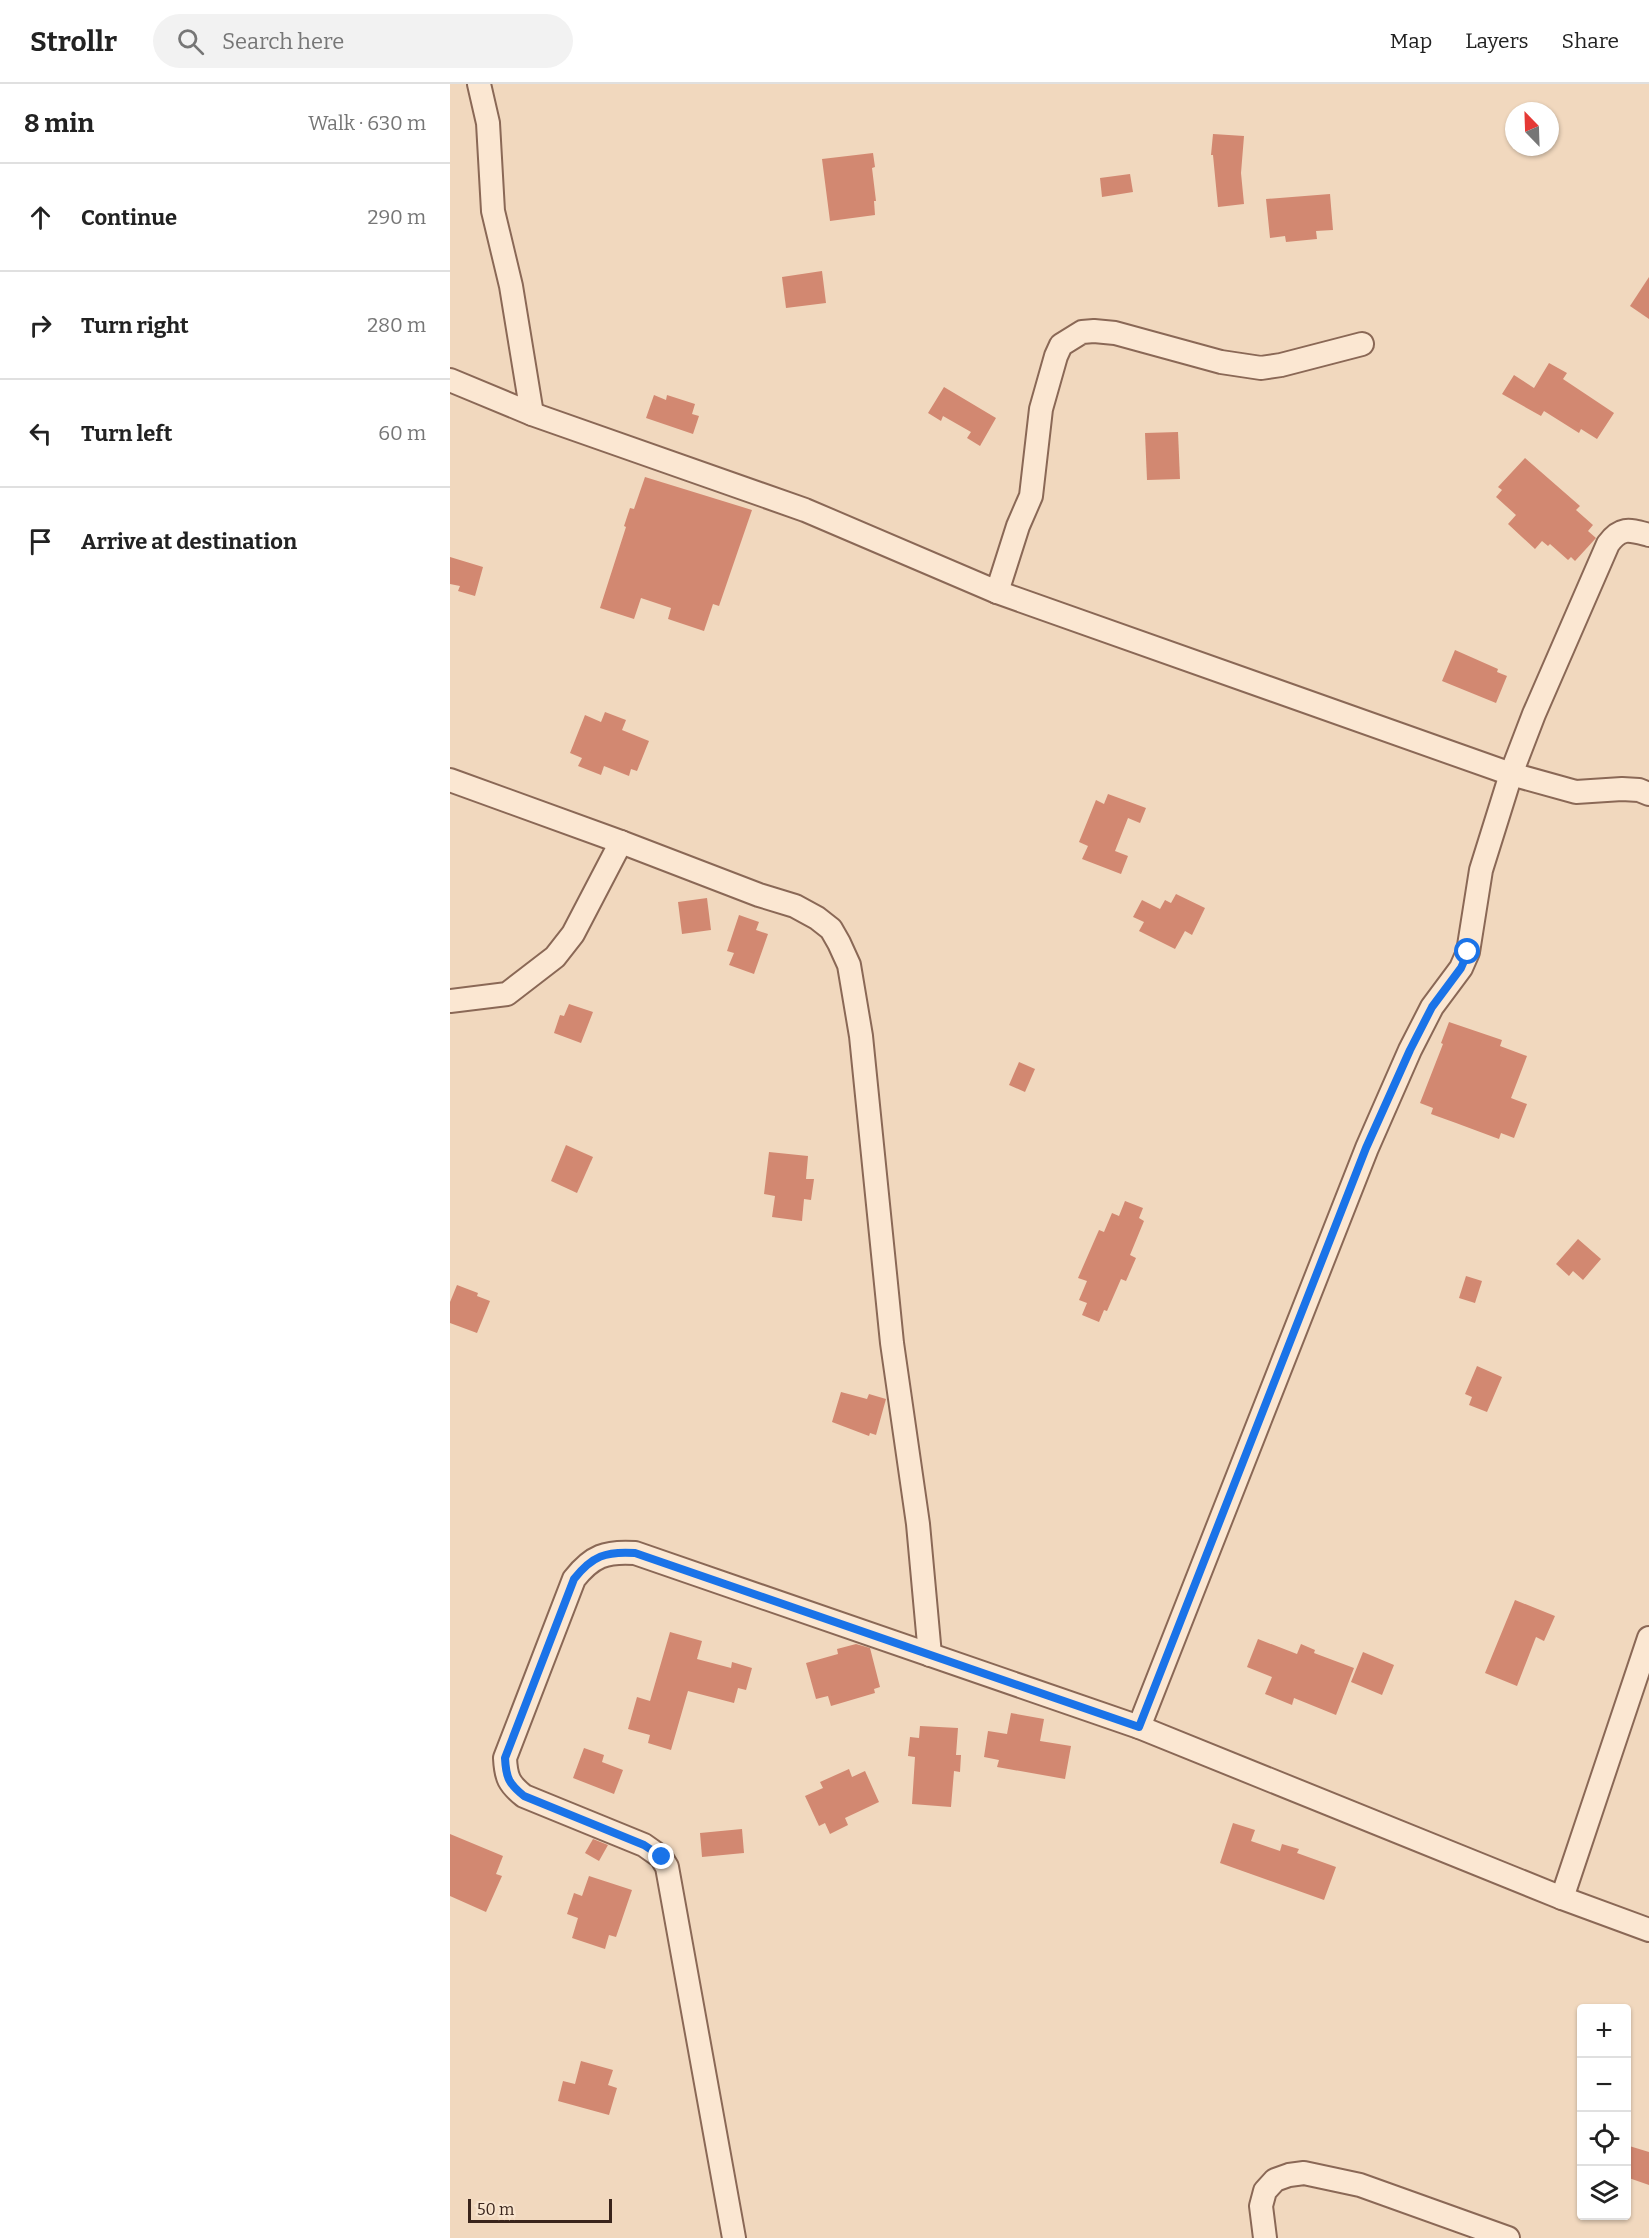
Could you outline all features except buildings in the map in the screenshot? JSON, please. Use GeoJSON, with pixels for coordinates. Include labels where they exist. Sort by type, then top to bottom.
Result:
{"type":"FeatureCollection","features":[{"type":"Feature","properties":{"kind":"street"},"geometry":{"type":"LineString","coordinates":[[479,84],[488,123],[493,211],[511,286],[532,414]]}},
{"type":"Feature","properties":{"kind":"street"},"geometry":{"type":"LineString","coordinates":[[997,592],[1018,526],[1031,496],[1041,409],[1061,345],[1082,332],[1115,333],[1221,362],[1261,368],[1362,344]]}},
{"type":"Feature","properties":{"kind":"street"},"geometry":{"type":"LineString","coordinates":[[450,380],[532,414],[805,510],[997,592],[1511,774],[1576,792],[1622,789],[1649,794]]}},
{"type":"Feature","properties":{"kind":"street"},"geometry":{"type":"LineString","coordinates":[[1139,1727],[1366,1148],[1432,1007],[1461,968],[1468,952],[1480,870],[1511,774],[1534,714],[1608,544],[1615,534],[1623,531],[1649,535]]}},
{"type":"Feature","properties":{"kind":"street"},"geometry":{"type":"LineString","coordinates":[[450,780],[718,880],[795,906],[831,929],[849,965],[861,1036],[892,1343],[918,1524],[930,1655]]}},
{"type":"Feature","properties":{"kind":"street"},"geometry":{"type":"LineString","coordinates":[[450,1001],[507,994],[555,957],[573,934],[621,842]]}},
{"type":"Feature","properties":{"kind":"street"},"geometry":{"type":"LineString","coordinates":[[734,2238],[667,1867],[662,1857],[644,1845],[524,1796],[514,1788],[506,1775],[505,1758],[574,1579],[585,1564],[599,1556],[617,1552],[635,1553],[1139,1727],[1562,1898],[1649,1930]]}},
{"type":"Feature","properties":{"kind":"street"},"geometry":{"type":"LineString","coordinates":[[1562,1898],[1649,1638]]}},
{"type":"Feature","properties":{"kind":"street"},"geometry":{"type":"LineString","coordinates":[[1265,2238],[1261,2206],[1265,2191],[1275,2180],[1304,2173],[1360,2185],[1508,2238]]}},
{"type":"Feature","properties":{"kind":"route"},"geometry":{"type":"LineString","coordinates":[[662,1857],[644,1845],[524,1796],[514,1788],[506,1775],[505,1758],[574,1579],[585,1564],[599,1556],[617,1552],[635,1553],[1139,1727],[1366,1148],[1432,1007],[1461,968],[1468,952]]}}]}
